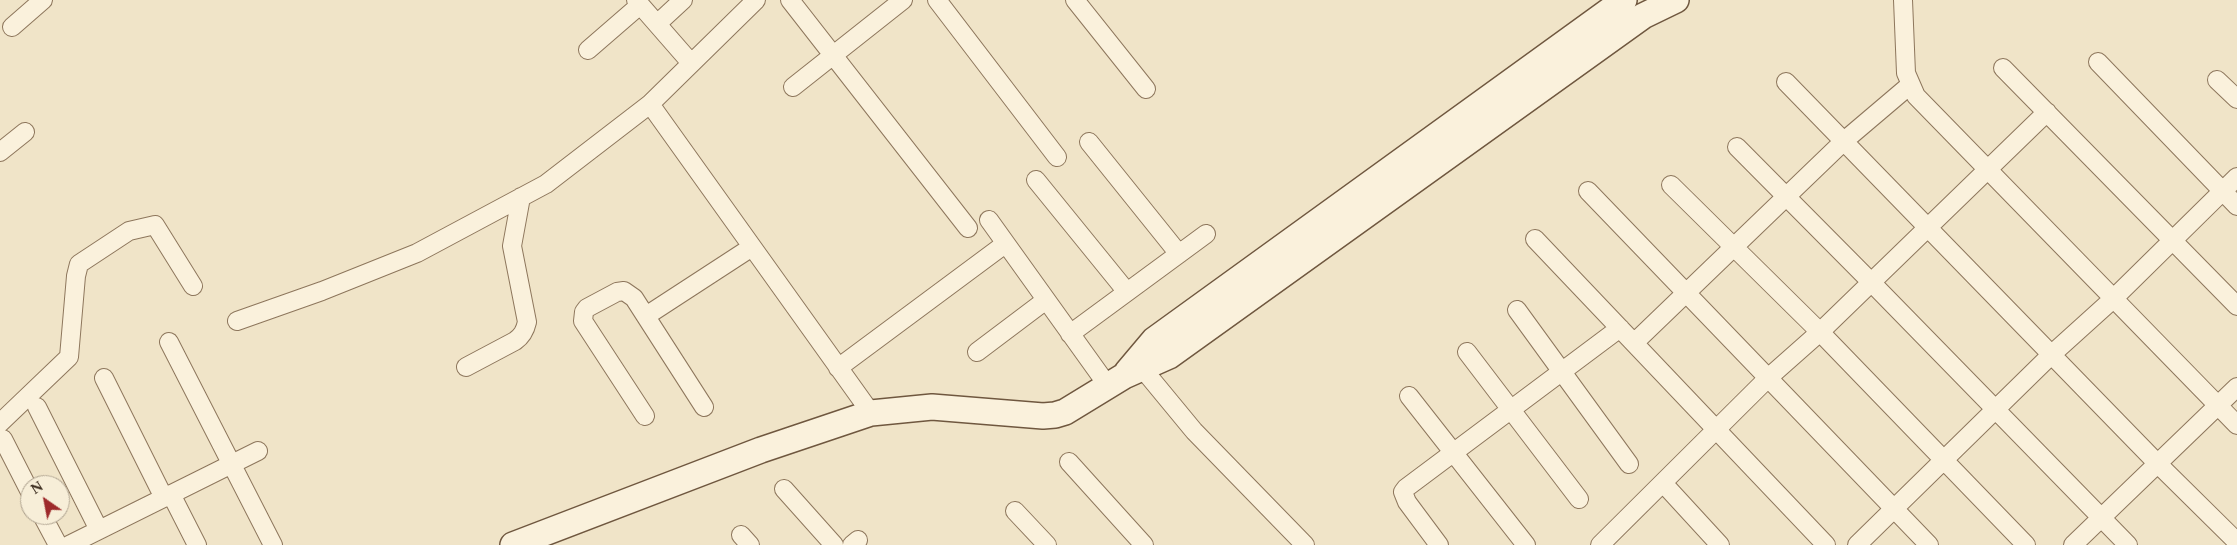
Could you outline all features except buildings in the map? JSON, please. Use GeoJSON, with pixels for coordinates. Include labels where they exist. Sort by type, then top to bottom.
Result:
{"type":"FeatureCollection","features":[{"type":"Feature","properties":{"kind":"street"},"geometry":{"type":"LineString","coordinates":[[12,27],[42,0]]}},
{"type":"Feature","properties":{"kind":"street"},"geometry":{"type":"LineString","coordinates":[[657,24],[683,0]]}},
{"type":"Feature","properties":{"kind":"street"},"geometry":{"type":"LineString","coordinates":[[237,321],[322,291],[416,253],[546,184],[650,104],[756,0]]}},
{"type":"Feature","properties":{"kind":"street"},"geometry":{"type":"LineString","coordinates":[[790,0],[968,228]]}},
{"type":"Feature","properties":{"kind":"street"},"geometry":{"type":"LineString","coordinates":[[793,88],[903,0]]}},
{"type":"Feature","properties":{"kind":"street"},"geometry":{"type":"LineString","coordinates":[[937,0],[1056,157]]}},
{"type":"Feature","properties":{"kind":"street"},"geometry":{"type":"LineString","coordinates":[[1075,0],[1146,89]]}},
{"type":"Feature","properties":{"kind":"street"},"geometry":{"type":"LineString","coordinates":[[513,545],[762,450],[865,405],[932,407],[1043,416],[1065,412],[1117,381],[1169,356],[1632,5],[1672,0]]}},
{"type":"Feature","properties":{"kind":"street"},"geometry":{"type":"LineString","coordinates":[[1903,0],[1906,73],[1916,96],[2237,424]]}},
{"type":"Feature","properties":{"kind":"street"},"geometry":{"type":"LineString","coordinates":[[588,50],[638,2],[692,64]]}},
{"type":"Feature","properties":{"kind":"street"},"geometry":{"type":"LineString","coordinates":[[2098,62],[2237,206]]}},
{"type":"Feature","properties":{"kind":"street"},"geometry":{"type":"LineString","coordinates":[[2003,68],[2237,306]]}},
{"type":"Feature","properties":{"kind":"street"},"geometry":{"type":"LineString","coordinates":[[2217,80],[2237,100]]}},
{"type":"Feature","properties":{"kind":"street"},"geometry":{"type":"LineString","coordinates":[[1786,82],[2051,355],[2237,542]]}},
{"type":"Feature","properties":{"kind":"street"},"geometry":{"type":"LineString","coordinates":[[1634,343],[1844,141],[1910,85]]}},
{"type":"Feature","properties":{"kind":"street"},"geometry":{"type":"LineString","coordinates":[[650,104],[865,405]]}},
{"type":"Feature","properties":{"kind":"street"},"geometry":{"type":"LineString","coordinates":[[1607,543],[1663,483],[1768,378],[1820,332],[1927,226],[2047,112]]}},
{"type":"Feature","properties":{"kind":"street"},"geometry":{"type":"LineString","coordinates":[[0,152],[25,132]]}},
{"type":"Feature","properties":{"kind":"street"},"geometry":{"type":"LineString","coordinates":[[1089,142],[1179,254]]}},
{"type":"Feature","properties":{"kind":"street"},"geometry":{"type":"LineString","coordinates":[[1736,147],[2128,545]]}},
{"type":"Feature","properties":{"kind":"street"},"geometry":{"type":"LineString","coordinates":[[1857,545],[2051,355],[2113,299],[2237,177]]}},
{"type":"Feature","properties":{"kind":"street"},"geometry":{"type":"LineString","coordinates":[[1036,180],[1126,292]]}},
{"type":"Feature","properties":{"kind":"street"},"geometry":{"type":"LineString","coordinates":[[1671,185],[1820,332],[2026,545]]}},
{"type":"Feature","properties":{"kind":"street"},"geometry":{"type":"LineString","coordinates":[[1588,191],[1929,545]]}},
{"type":"Feature","properties":{"kind":"street"},"geometry":{"type":"LineString","coordinates":[[466,367],[515,341],[522,336],[526,329],[512,246],[521,197]]}},
{"type":"Feature","properties":{"kind":"street"},"geometry":{"type":"LineString","coordinates":[[989,220],[1070,334],[1117,381],[1194,431],[1305,545]]}},
{"type":"Feature","properties":{"kind":"street"},"geometry":{"type":"LineString","coordinates":[[22,475],[1,431],[69,357],[76,276],[79,264],[129,231],[155,225],[193,286]]}},
{"type":"Feature","properties":{"kind":"street"},"geometry":{"type":"LineString","coordinates":[[1070,334],[1206,234]]}},
{"type":"Feature","properties":{"kind":"street"},"geometry":{"type":"LineString","coordinates":[[1535,240],[1826,545]]}},
{"type":"Feature","properties":{"kind":"street"},"geometry":{"type":"LineString","coordinates":[[839,370],[1005,244]]}},
{"type":"Feature","properties":{"kind":"street"},"geometry":{"type":"LineString","coordinates":[[646,316],[752,247]]}},
{"type":"Feature","properties":{"kind":"street"},"geometry":{"type":"LineString","coordinates":[[645,416],[585,326],[582,317],[587,308],[617,292],[624,291],[634,298],[704,407]]}},
{"type":"Feature","properties":{"kind":"street"},"geometry":{"type":"LineString","coordinates":[[977,352],[1046,300]]}},
{"type":"Feature","properties":{"kind":"street"},"geometry":{"type":"LineString","coordinates":[[1517,310],[1629,464]]}},
{"type":"Feature","properties":{"kind":"street"},"geometry":{"type":"LineString","coordinates":[[1435,544],[1407,502],[1404,492],[1406,488],[1620,328]]}},
{"type":"Feature","properties":{"kind":"street"},"geometry":{"type":"LineString","coordinates":[[169,342],[273,545]]}},
{"type":"Feature","properties":{"kind":"street"},"geometry":{"type":"LineString","coordinates":[[1467,352],[1579,499]]}},
{"type":"Feature","properties":{"kind":"street"},"geometry":{"type":"LineString","coordinates":[[104,378],[197,545]]}},
{"type":"Feature","properties":{"kind":"street"},"geometry":{"type":"LineString","coordinates":[[2073,545],[2237,387]]}},
{"type":"Feature","properties":{"kind":"street"},"geometry":{"type":"LineString","coordinates":[[1409,396],[1526,545]]}},
{"type":"Feature","properties":{"kind":"street"},"geometry":{"type":"LineString","coordinates":[[37,407],[99,530]]}},
{"type":"Feature","properties":{"kind":"street"},"geometry":{"type":"LineString","coordinates":[[77,543],[99,530],[258,451]]}},
{"type":"Feature","properties":{"kind":"street"},"geometry":{"type":"LineString","coordinates":[[1069,462],[1144,545]]}},
{"type":"Feature","properties":{"kind":"street"},"geometry":{"type":"LineString","coordinates":[[1663,483],[1720,545]]}},
{"type":"Feature","properties":{"kind":"street"},"geometry":{"type":"LineString","coordinates":[[784,489],[834,545]]}},
{"type":"Feature","properties":{"kind":"street"},"geometry":{"type":"LineString","coordinates":[[1015,511],[1047,545]]}},
{"type":"Feature","properties":{"kind":"street"},"geometry":{"type":"LineString","coordinates":[[47,525],[58,545]]}}]}
